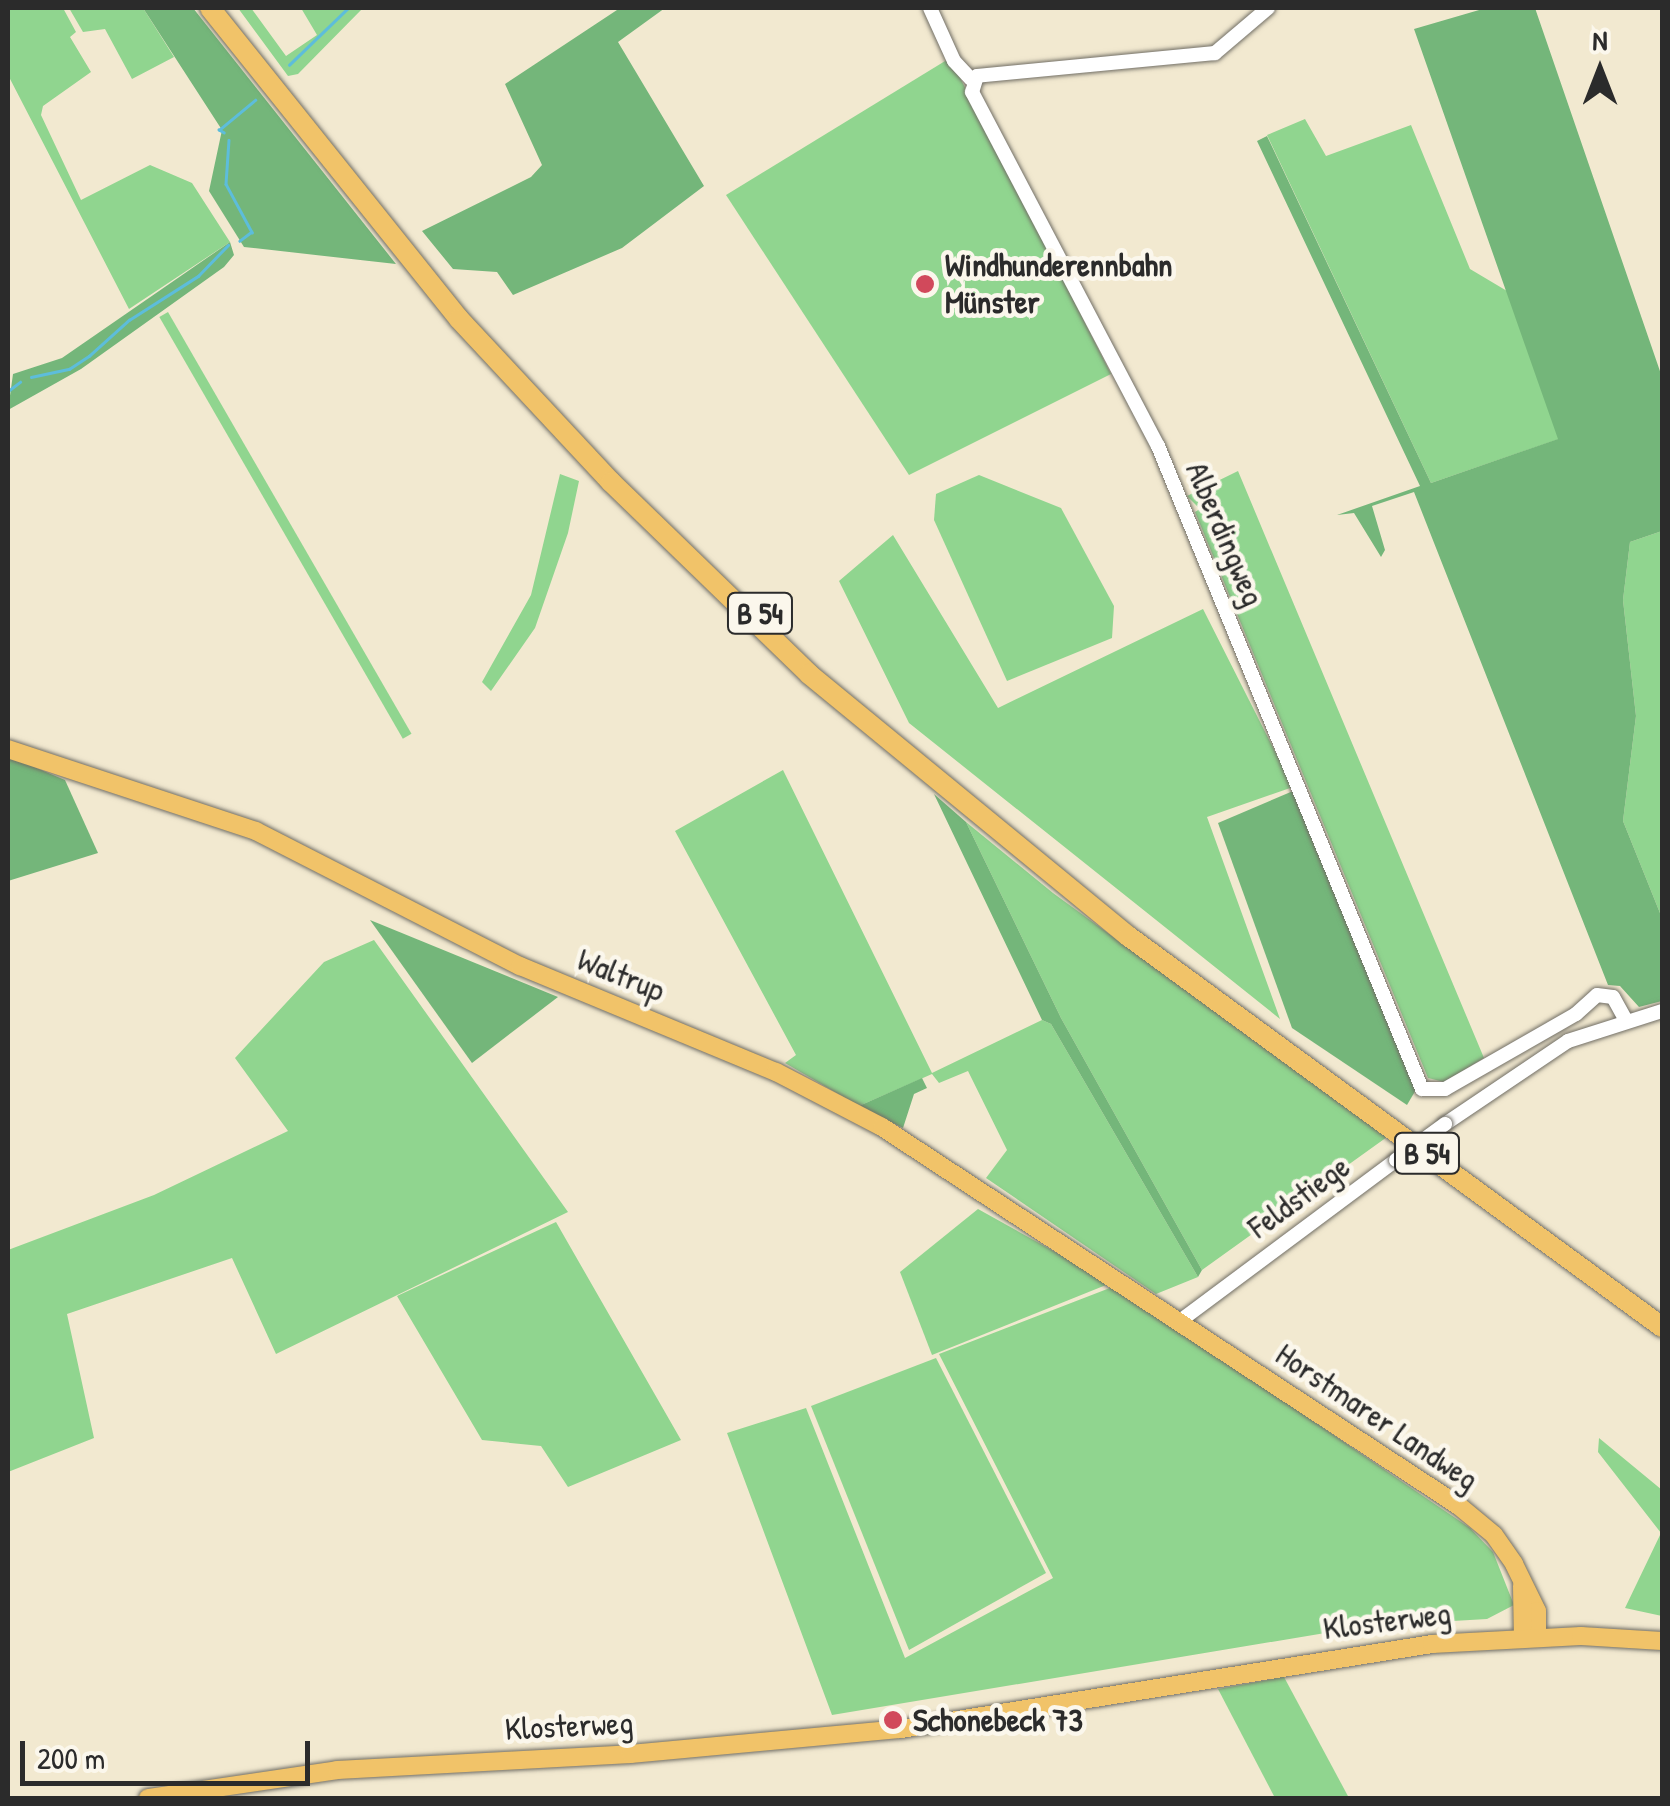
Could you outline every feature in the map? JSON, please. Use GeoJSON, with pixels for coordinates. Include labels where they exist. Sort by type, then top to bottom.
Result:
{"type":"FeatureCollection","features":[{"type":"Feature","properties":{"kind":"highway","name":"B 54"},"geometry":{"type":"LineString","coordinates":[[210,8],[330,164],[482,344],[658,530],[809,674],[979,820],[1222,1008],[1662,1327]]}},
{"type":"Feature","properties":{"kind":"highway","name":"B 54"},"geometry":{"type":"LineString","coordinates":[[224,8],[339,158],[505,353],[635,491],[812,661],[1068,876],[1662,1316]]}},
{"type":"Feature","properties":{"kind":"main road","name":"Waltrup"},"geometry":{"type":"LineString","coordinates":[[8,749],[256,830],[520,966],[806,1086],[917,1149],[1180,1321]]}},
{"type":"Feature","properties":{"kind":"main road","name":"Horstmarer Landweg"},"geometry":{"type":"LineString","coordinates":[[1180,1321],[1459,1506],[1494,1535],[1537,1610],[1530,1637]]}},
{"type":"Feature","properties":{"kind":"main road"},"geometry":{"type":"LineString","coordinates":[[1522,1580],[1530,1637]]}},
{"type":"Feature","properties":{"kind":"main road"},"geometry":{"type":"LineString","coordinates":[[1537,1610],[1561,1626],[1602,1637],[1662,1641]]}},
{"type":"Feature","properties":{"kind":"main road","name":"Klosterweg"},"geometry":{"type":"LineString","coordinates":[[148,1798],[336,1770],[739,1746],[1023,1712],[1363,1652],[1530,1637],[1602,1637]]}},
{"type":"Feature","properties":{"kind":"street"},"geometry":{"type":"LineString","coordinates":[[930,8],[954,61],[972,78],[1202,56],[1223,50],[1268,8]]}},
{"type":"Feature","properties":{"kind":"street","name":"Alberdingweg"},"geometry":{"type":"LineString","coordinates":[[972,78],[974,98],[1158,446],[1422,1089],[1445,1090],[1576,1014],[1596,995],[1613,997],[1626,1020]]}},
{"type":"Feature","properties":{"kind":"street","name":"Feldstiege"},"geometry":{"type":"LineString","coordinates":[[1180,1321],[1549,1051],[1626,1020],[1662,1011]]}},
{"type":"Feature","properties":{"kind":"green space"},"geometry":{"type":"Polygon","coordinates":[[[8,8],[63,8],[76,32],[70,37],[91,72],[43,106],[41,115],[81,200],[150,165],[192,183],[230,242],[129,309],[8,75],[8,8]]]}},
{"type":"Feature","properties":{"kind":"green space"},"geometry":{"type":"Polygon","coordinates":[[[69,8],[143,8],[174,57],[132,79],[105,29],[83,32],[69,8]]]}},
{"type":"Feature","properties":{"kind":"green space"},"geometry":{"type":"Polygon","coordinates":[[[143,8],[193,8],[396,264],[244,247],[209,191],[222,130],[143,8]]]}},
{"type":"Feature","properties":{"kind":"green space"},"geometry":{"type":"Polygon","coordinates":[[[238,8],[251,8],[286,56],[317,35],[301,8],[363,8],[298,74],[288,76],[238,8]]]}},
{"type":"Feature","properties":{"kind":"green space"},"geometry":{"type":"Polygon","coordinates":[[[620,8],[665,8],[618,42],[704,186],[622,248],[513,295],[497,272],[453,269],[422,231],[531,177],[542,165],[505,84],[620,8]]]}},
{"type":"Feature","properties":{"kind":"green space"},"geometry":{"type":"Polygon","coordinates":[[[1486,8],[1535,8],[1662,377],[1662,531],[1630,542],[1623,600],[1636,716],[1623,821],[1662,918],[1662,1001],[1639,1007],[1620,986],[1608,985],[1414,492],[1372,506],[1385,550],[1381,557],[1354,513],[1337,515],[1420,486],[1257,141],[1267,136],[1431,483],[1558,439],[1414,29],[1486,8]]]}},
{"type":"Feature","properties":{"kind":"green space","name":"Windhunderennbahn Münster"},"geometry":{"type":"Polygon","coordinates":[[[950,58],[1111,374],[909,475],[726,195],[950,58]]]}},
{"type":"Feature","properties":{"kind":"green space"},"geometry":{"type":"Polygon","coordinates":[[[1305,119],[1326,156],[1411,125],[1470,269],[1507,291],[1559,439],[1431,483],[1267,135],[1305,119]]]}},
{"type":"Feature","properties":{"kind":"green space"},"geometry":{"type":"Polygon","coordinates":[[[230,242],[234,255],[224,267],[81,369],[8,410],[13,374],[62,358],[230,242]]]}},
{"type":"Feature","properties":{"kind":"green space"},"geometry":{"type":"Polygon","coordinates":[[[168,312],[412,734],[403,739],[159,317],[168,312]]]}},
{"type":"Feature","properties":{"kind":"green space"},"geometry":{"type":"Polygon","coordinates":[[[1238,471],[1484,1058],[1444,1082],[1428,1078],[1195,512],[1200,509],[1187,496],[1238,471]]]}},
{"type":"Feature","properties":{"kind":"green space"},"geometry":{"type":"Polygon","coordinates":[[[560,474],[579,481],[568,533],[535,628],[491,691],[482,682],[531,595],[560,474]]]}},
{"type":"Feature","properties":{"kind":"green space"},"geometry":{"type":"Polygon","coordinates":[[[979,475],[1061,508],[1114,606],[1112,638],[1007,681],[934,520],[936,494],[979,475]]]}},
{"type":"Feature","properties":{"kind":"green space"},"geometry":{"type":"Polygon","coordinates":[[[1662,531],[1662,918],[1623,821],[1636,716],[1623,600],[1630,542],[1662,531]]]}},
{"type":"Feature","properties":{"kind":"green space"},"geometry":{"type":"Polygon","coordinates":[[[893,535],[998,708],[1203,609],[1293,787],[1207,817],[1280,1019],[909,723],[839,581],[893,535]]]}},
{"type":"Feature","properties":{"kind":"green space"},"geometry":{"type":"Polygon","coordinates":[[[8,756],[65,780],[98,853],[8,881],[8,756]]]}},
{"type":"Feature","properties":{"kind":"green space"},"geometry":{"type":"Polygon","coordinates":[[[783,770],[932,1073],[1042,1020],[1051,1024],[1198,1277],[1156,1294],[986,1178],[1007,1150],[968,1071],[939,1083],[932,1074],[859,1106],[785,1063],[796,1055],[675,831],[783,770]]]}},
{"type":"Feature","properties":{"kind":"green space"},"geometry":{"type":"Polygon","coordinates":[[[1293,791],[1417,1088],[1407,1105],[1292,1028],[1218,823],[1293,791]]]}},
{"type":"Feature","properties":{"kind":"green space"},"geometry":{"type":"Polygon","coordinates":[[[934,794],[966,822],[1061,1018],[1202,1270],[1198,1277],[1051,1024],[1042,1020],[934,794]]]}},
{"type":"Feature","properties":{"kind":"green space"},"geometry":{"type":"Polygon","coordinates":[[[966,822],[1053,893],[1387,1137],[1202,1270],[1061,1018],[966,822]]]}},
{"type":"Feature","properties":{"kind":"green space"},"geometry":{"type":"Polygon","coordinates":[[[370,920],[558,997],[472,1063],[370,920]]]}},
{"type":"Feature","properties":{"kind":"green space"},"geometry":{"type":"Polygon","coordinates":[[[374,940],[568,1212],[276,1354],[232,1258],[67,1314],[94,1438],[8,1472],[8,1250],[154,1195],[288,1131],[235,1058],[324,962],[374,940]]]}},
{"type":"Feature","properties":{"kind":"green space"},"geometry":{"type":"Polygon","coordinates":[[[922,1078],[927,1088],[914,1094],[903,1128],[859,1106],[922,1078]]]}},
{"type":"Feature","properties":{"kind":"green space"},"geometry":{"type":"Polygon","coordinates":[[[978,1209],[1111,1283],[932,1355],[900,1272],[978,1209]]]}},
{"type":"Feature","properties":{"kind":"green space"},"geometry":{"type":"Polygon","coordinates":[[[556,1222],[681,1440],[568,1487],[541,1446],[482,1440],[397,1296],[556,1222]]]}},
{"type":"Feature","properties":{"kind":"green space"},"geometry":{"type":"Polygon","coordinates":[[[1115,1286],[1470,1528],[1493,1552],[1514,1605],[1487,1619],[1367,1626],[832,1715],[727,1433],[806,1408],[905,1658],[1053,1578],[939,1354],[1115,1286]]]}},
{"type":"Feature","properties":{"kind":"green space"},"geometry":{"type":"Polygon","coordinates":[[[936,1358],[1046,1573],[909,1650],[811,1406],[936,1358]]]}},
{"type":"Feature","properties":{"kind":"green space"},"geometry":{"type":"Polygon","coordinates":[[[1599,1438],[1662,1490],[1662,1616],[1625,1608],[1661,1533],[1598,1452],[1599,1438]]]}},
{"type":"Feature","properties":{"kind":"green space"},"geometry":{"type":"Polygon","coordinates":[[[1284,1677],[1349,1798],[1275,1798],[1218,1689],[1284,1677]]]}},
{"type":"Feature","properties":{"kind":"waterway"},"geometry":{"type":"LineString","coordinates":[[289,65],[348,8]]}},
{"type":"Feature","properties":{"kind":"waterway"},"geometry":{"type":"LineString","coordinates":[[224,133],[219,130],[255,100]]}},
{"type":"Feature","properties":{"kind":"waterway"},"geometry":{"type":"LineString","coordinates":[[229,140],[226,184],[252,232],[240,241]]}},
{"type":"Feature","properties":{"kind":"waterway"},"geometry":{"type":"LineString","coordinates":[[31,377],[69,369],[89,356],[129,320],[198,276],[228,245]]}},
{"type":"Feature","properties":{"kind":"waterway"},"geometry":{"type":"LineString","coordinates":[[8,391],[20,382]]}},
{"type":"Feature","properties":{"kind":"place","name":"Windhunderennbahn Münster"},"geometry":{"type":"Point","coordinates":[925,284]}},
{"type":"Feature","properties":{"kind":"place","name":"Schonebeck 73"},"geometry":{"type":"Point","coordinates":[893,1720]}}]}
